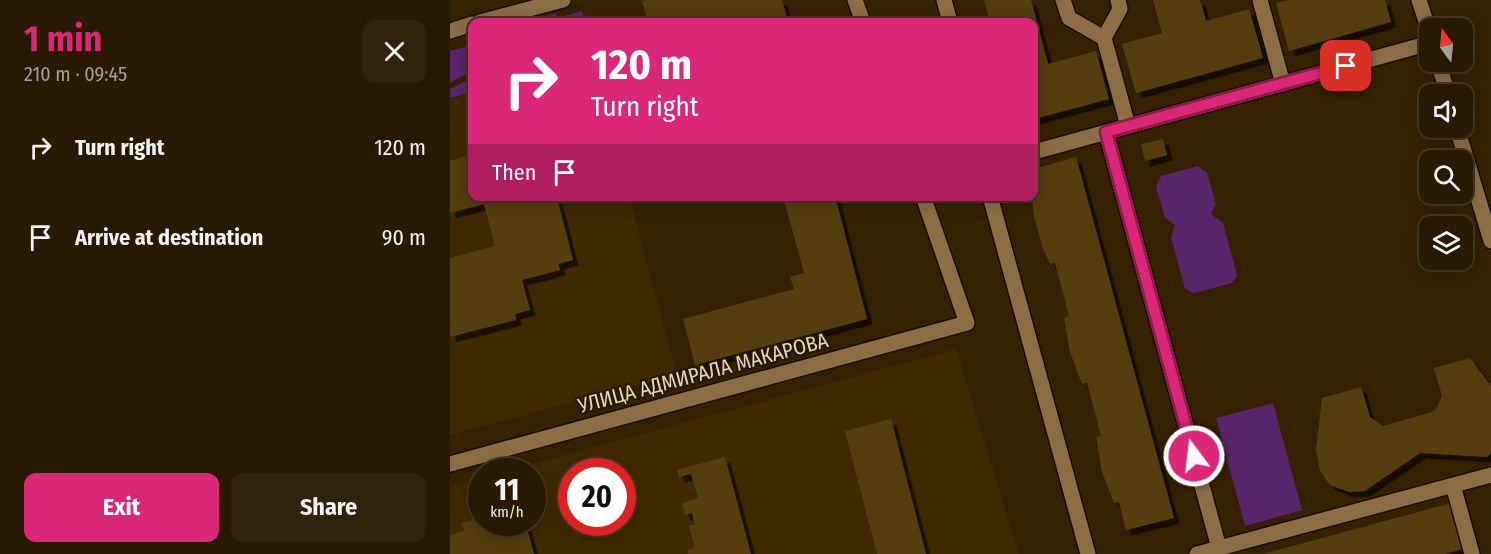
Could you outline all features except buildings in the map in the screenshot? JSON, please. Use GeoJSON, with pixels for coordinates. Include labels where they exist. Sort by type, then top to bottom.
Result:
{"type":"FeatureCollection","features":[{"type":"Feature","properties":{"kind":"street"},"geometry":{"type":"LineString","coordinates":[[495,18],[563,0]]}},
{"type":"Feature","properties":{"kind":"street"},"geometry":{"type":"LineString","coordinates":[[855,0],[862,18]]}},
{"type":"Feature","properties":{"kind":"street"},"geometry":{"type":"LineString","coordinates":[[944,0],[950,18]]}},
{"type":"Feature","properties":{"kind":"street"},"geometry":{"type":"LineString","coordinates":[[1063,0],[1069,18],[1104,38]]}},
{"type":"Feature","properties":{"kind":"street"},"geometry":{"type":"LineString","coordinates":[[1118,0],[1120,9],[1104,38],[1128,126]]}},
{"type":"Feature","properties":{"kind":"street"},"geometry":{"type":"LineString","coordinates":[[1260,0],[1283,84]]}},
{"type":"Feature","properties":{"kind":"street"},"geometry":{"type":"LineString","coordinates":[[1419,0],[1425,18]]}},
{"type":"Feature","properties":{"kind":"street"},"geometry":{"type":"LineString","coordinates":[[450,30],[468,25]]}},
{"type":"Feature","properties":{"kind":"street"},"geometry":{"type":"LineString","coordinates":[[1038,151],[1419,46]]}},
{"type":"Feature","properties":{"kind":"street"},"geometry":{"type":"LineString","coordinates":[[1106,132],[1219,548]]}},
{"type":"Feature","properties":{"kind":"street"},"geometry":{"type":"LineString","coordinates":[[1460,138],[1491,240]]}},
{"type":"Feature","properties":{"kind":"street","name":"УЛИЦА АДМИРАЛА МАКАРОВА"},"geometry":{"type":"LineString","coordinates":[[450,464],[967,324],[925,201]]}},
{"type":"Feature","properties":{"kind":"street"},"geometry":{"type":"LineString","coordinates":[[991,201],[1088,554]]}},
{"type":"Feature","properties":{"kind":"street"},"geometry":{"type":"LineString","coordinates":[[1197,554],[1491,475]]}},
{"type":"Feature","properties":{"kind":"street"},"geometry":{"type":"LineString","coordinates":[[1453,485],[1472,554]]}},
{"type":"Feature","properties":{"kind":"shaded area"},"geometry":{"type":"Polygon","coordinates":[[[582,11],[584,17],[591,15],[592,18],[558,18],[582,11]]]}},
{"type":"Feature","properties":{"kind":"shaded area"},"geometry":{"type":"Polygon","coordinates":[[[556,13],[558,18],[542,18],[542,17],[556,13]]]}},
{"type":"Feature","properties":{"kind":"shaded area"},"geometry":{"type":"Polygon","coordinates":[[[468,46],[468,73],[450,83],[450,51],[468,46]]]}},
{"type":"Feature","properties":{"kind":"shaded area"},"geometry":{"type":"Polygon","coordinates":[[[468,80],[468,93],[450,98],[450,89],[468,80]]]}},
{"type":"Feature","properties":{"kind":"shaded area"},"geometry":{"type":"Polygon","coordinates":[[[468,93],[468,201],[630,201],[677,374],[450,435],[450,99],[468,93]]]}},
{"type":"Feature","properties":{"kind":"shaded area"},"geometry":{"type":"Polygon","coordinates":[[[1198,166],[1207,173],[1216,204],[1211,214],[1223,223],[1237,275],[1232,283],[1194,293],[1185,289],[1171,237],[1175,225],[1165,218],[1156,187],[1161,176],[1198,166]]]}},
{"type":"Feature","properties":{"kind":"shaded area"},"geometry":{"type":"Polygon","coordinates":[[[956,349],[1019,554],[450,554],[450,486],[468,481],[468,536],[546,536],[546,460],[956,349]]]}},
{"type":"Feature","properties":{"kind":"shaded area"},"geometry":{"type":"Polygon","coordinates":[[[1273,403],[1302,510],[1245,526],[1216,418],[1273,403]]]}},
{"type":"Feature","properties":{"kind":"route"},"geometry":{"type":"LineString","coordinates":[[1194,456],[1106,132],[1346,66]]}}]}
